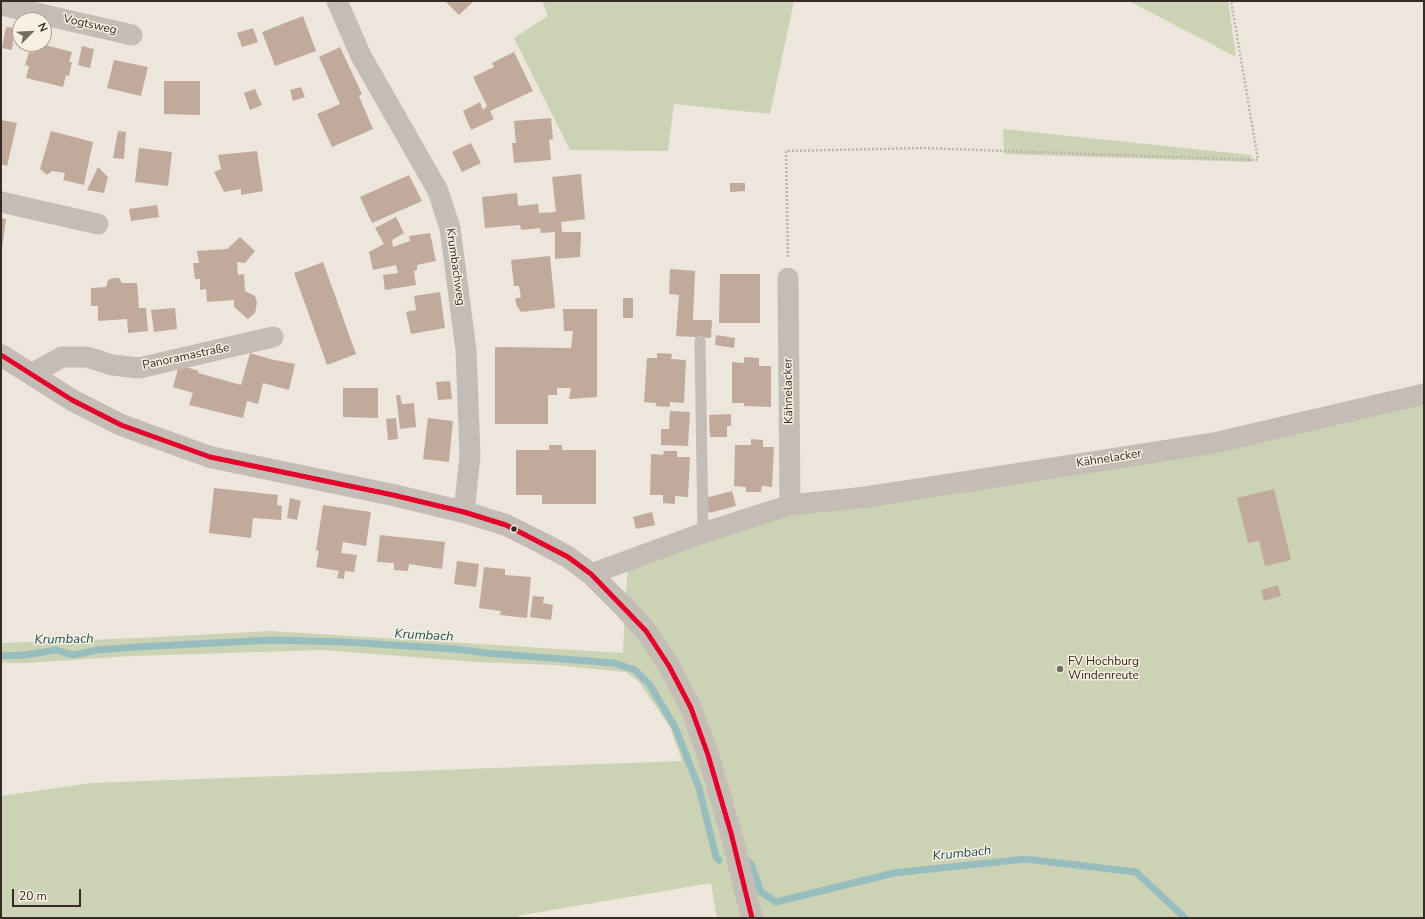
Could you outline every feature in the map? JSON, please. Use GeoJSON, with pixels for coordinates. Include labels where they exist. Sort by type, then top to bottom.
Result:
{"type":"FeatureCollection","features":[{"type":"Feature","properties":{"kind":"street","name":"Krumbachweg"},"geometry":{"type":"LineString","coordinates":[[337,1],[361,56],[438,191],[450,228],[466,350],[470,456],[464,512]]}},
{"type":"Feature","properties":{"kind":"street","name":"Vogtsweg"},"geometry":{"type":"LineString","coordinates":[[1,5],[132,35]]}},
{"type":"Feature","properties":{"kind":"street"},"geometry":{"type":"LineString","coordinates":[[1,202],[98,224]]}},
{"type":"Feature","properties":{"kind":"street","name":"Kähnelacker"},"geometry":{"type":"LineString","coordinates":[[788,278],[790,505]]}},
{"type":"Feature","properties":{"kind":"street","name":"Panoramastraße"},"geometry":{"type":"LineString","coordinates":[[31,374],[62,357],[87,357],[112,365],[139,368],[273,337]]}},
{"type":"Feature","properties":{"kind":"street"},"geometry":{"type":"LineString","coordinates":[[1,355],[72,400],[121,425],[210,457],[393,495],[464,512],[506,525],[568,557],[591,574],[646,631],[669,666],[691,708],[710,762],[731,833],[752,918]]}},
{"type":"Feature","properties":{"kind":"street","name":"Kähnelacker"},"geometry":{"type":"LineString","coordinates":[[591,574],[703,533],[790,505],[867,498],[1214,443],[1424,394]]}},
{"type":"Feature","properties":{"kind":"lane"},"geometry":{"type":"LineString","coordinates":[[700,341],[703,533]]}},
{"type":"Feature","properties":{"kind":"path"},"geometry":{"type":"LineString","coordinates":[[788,278],[786,151],[923,148],[1258,160],[1231,1]]}},
{"type":"Feature","properties":{"kind":"green space"},"geometry":{"type":"Polygon","coordinates":[[[542,1],[794,1],[770,114],[674,104],[668,151],[570,150],[514,38],[548,16],[542,1]]]}},
{"type":"Feature","properties":{"kind":"green space"},"geometry":{"type":"Polygon","coordinates":[[[1129,1],[1228,1],[1236,57],[1129,1]]]}},
{"type":"Feature","properties":{"kind":"green space"},"geometry":{"type":"Polygon","coordinates":[[[1003,129],[1251,155],[1252,162],[1004,154],[1003,129]]]}},
{"type":"Feature","properties":{"kind":"green space"},"geometry":{"type":"Polygon","coordinates":[[[1424,389],[1424,918],[717,918],[711,883],[522,915],[515,918],[1,918],[1,796],[91,783],[682,761],[670,727],[639,682],[626,672],[554,665],[476,662],[323,650],[132,656],[26,663],[1,663],[1,643],[271,631],[623,653],[628,565],[797,496],[1212,436],[1424,389]]]}},
{"type":"Feature","properties":{"kind":"building"},"geometry":{"type":"Polygon","coordinates":[[[445,1],[474,1],[459,15],[445,1]]]}},
{"type":"Feature","properties":{"kind":"building"},"geometry":{"type":"Polygon","coordinates":[[[303,16],[316,51],[275,66],[262,32],[303,16]]]}},
{"type":"Feature","properties":{"kind":"building"},"geometry":{"type":"Polygon","coordinates":[[[6,27],[12,28],[12,50],[2,48],[6,27]]]}},
{"type":"Feature","properties":{"kind":"building"},"geometry":{"type":"Polygon","coordinates":[[[253,28],[258,42],[242,47],[237,33],[253,28]]]}},
{"type":"Feature","properties":{"kind":"building"},"geometry":{"type":"Polygon","coordinates":[[[82,46],[94,49],[90,68],[78,65],[82,46]]]}},
{"type":"Feature","properties":{"kind":"building"},"geometry":{"type":"Polygon","coordinates":[[[52,47],[72,52],[69,62],[72,62],[69,76],[66,75],[63,87],[26,78],[29,66],[25,65],[29,52],[52,52],[52,47]]]}},
{"type":"Feature","properties":{"kind":"building"},"geometry":{"type":"Polygon","coordinates":[[[340,47],[362,94],[359,96],[373,129],[332,147],[317,114],[340,104],[319,57],[340,47]]]}},
{"type":"Feature","properties":{"kind":"building"},"geometry":{"type":"Polygon","coordinates":[[[514,52],[533,91],[490,111],[494,119],[471,130],[463,111],[480,102],[483,110],[487,106],[473,77],[494,67],[492,63],[514,52]]]}},
{"type":"Feature","properties":{"kind":"building"},"geometry":{"type":"Polygon","coordinates":[[[114,60],[148,67],[141,96],[107,88],[114,60]]]}},
{"type":"Feature","properties":{"kind":"building"},"geometry":{"type":"Polygon","coordinates":[[[164,81],[200,81],[200,115],[164,114],[164,81]]]}},
{"type":"Feature","properties":{"kind":"building"},"geometry":{"type":"Polygon","coordinates":[[[301,87],[305,97],[293,101],[290,90],[301,87]]]}},
{"type":"Feature","properties":{"kind":"building"},"geometry":{"type":"Polygon","coordinates":[[[255,89],[262,105],[250,110],[244,93],[255,89]]]}},
{"type":"Feature","properties":{"kind":"building"},"geometry":{"type":"Polygon","coordinates":[[[551,118],[553,139],[549,140],[551,160],[514,163],[512,143],[516,143],[514,121],[551,118]]]}},
{"type":"Feature","properties":{"kind":"building"},"geometry":{"type":"Polygon","coordinates":[[[1,120],[17,123],[7,166],[1,164],[1,120]]]}},
{"type":"Feature","properties":{"kind":"building"},"geometry":{"type":"Polygon","coordinates":[[[51,131],[93,142],[84,185],[63,180],[65,173],[52,171],[47,175],[40,169],[51,131]]]}},
{"type":"Feature","properties":{"kind":"building"},"geometry":{"type":"Polygon","coordinates":[[[118,131],[126,132],[124,159],[113,158],[118,131]]]}},
{"type":"Feature","properties":{"kind":"building"},"geometry":{"type":"Polygon","coordinates":[[[471,143],[481,163],[462,172],[452,152],[471,143]]]}},
{"type":"Feature","properties":{"kind":"building"},"geometry":{"type":"Polygon","coordinates":[[[139,148],[172,152],[168,186],[135,182],[139,148]]]}},
{"type":"Feature","properties":{"kind":"building"},"geometry":{"type":"Polygon","coordinates":[[[257,151],[263,191],[241,195],[241,189],[224,192],[214,172],[221,169],[218,155],[257,151]]]}},
{"type":"Feature","properties":{"kind":"building"},"geometry":{"type":"Polygon","coordinates":[[[98,167],[108,177],[104,193],[87,190],[98,167]]]}},
{"type":"Feature","properties":{"kind":"building"},"geometry":{"type":"Polygon","coordinates":[[[581,174],[585,219],[561,222],[562,232],[581,232],[580,257],[555,259],[555,232],[541,233],[540,228],[521,230],[520,225],[485,228],[482,197],[517,193],[518,206],[538,204],[539,213],[556,212],[552,177],[581,174]]]}},
{"type":"Feature","properties":{"kind":"building"},"geometry":{"type":"Polygon","coordinates":[[[409,175],[422,201],[372,223],[360,197],[409,175]]]}},
{"type":"Feature","properties":{"kind":"building"},"geometry":{"type":"Polygon","coordinates":[[[730,183],[745,183],[745,191],[730,192],[730,183]]]}},
{"type":"Feature","properties":{"kind":"building"},"geometry":{"type":"Polygon","coordinates":[[[157,205],[159,217],[131,221],[129,209],[157,205]]]}},
{"type":"Feature","properties":{"kind":"building"},"geometry":{"type":"Polygon","coordinates":[[[396,217],[404,233],[392,240],[393,247],[410,241],[409,236],[430,233],[436,261],[417,265],[417,270],[414,271],[416,285],[385,290],[383,275],[398,273],[396,265],[373,270],[369,252],[384,244],[375,228],[396,217]]]}},
{"type":"Feature","properties":{"kind":"building"},"geometry":{"type":"Polygon","coordinates":[[[1,218],[6,219],[2,248],[1,248],[1,218]]]}},
{"type":"Feature","properties":{"kind":"building"},"geometry":{"type":"Polygon","coordinates":[[[240,237],[255,251],[245,263],[237,262],[238,275],[244,274],[245,291],[255,296],[257,303],[255,313],[248,319],[234,307],[234,300],[207,302],[206,289],[200,290],[200,279],[195,279],[193,263],[199,263],[197,251],[227,249],[240,237]]]}},
{"type":"Feature","properties":{"kind":"building"},"geometry":{"type":"Polygon","coordinates":[[[550,256],[555,308],[521,312],[515,299],[521,297],[519,286],[514,286],[511,260],[550,256]]]}},
{"type":"Feature","properties":{"kind":"building"},"geometry":{"type":"Polygon","coordinates":[[[323,262],[356,354],[327,365],[294,273],[323,262]]]}},
{"type":"Feature","properties":{"kind":"building"},"geometry":{"type":"Polygon","coordinates":[[[670,269],[695,271],[693,320],[712,320],[711,338],[676,336],[679,295],[669,294],[670,269]]]}},
{"type":"Feature","properties":{"kind":"building"},"geometry":{"type":"Polygon","coordinates":[[[720,274],[760,274],[760,323],[719,323],[720,274]]]}},
{"type":"Feature","properties":{"kind":"building"},"geometry":{"type":"Polygon","coordinates":[[[119,278],[122,283],[137,283],[139,308],[146,308],[148,331],[128,333],[127,319],[98,321],[98,306],[91,306],[91,288],[106,287],[108,280],[119,278]]]}},
{"type":"Feature","properties":{"kind":"building"},"geometry":{"type":"Polygon","coordinates":[[[440,292],[445,328],[411,334],[406,312],[416,310],[414,296],[440,292]]]}},
{"type":"Feature","properties":{"kind":"building"},"geometry":{"type":"Polygon","coordinates":[[[623,298],[633,298],[633,318],[623,318],[623,298]]]}},
{"type":"Feature","properties":{"kind":"building"},"geometry":{"type":"Polygon","coordinates":[[[175,308],[177,329],[154,332],[151,310],[175,308]]]}},
{"type":"Feature","properties":{"kind":"building"},"geometry":{"type":"Polygon","coordinates":[[[563,309],[597,309],[597,397],[569,399],[571,388],[557,388],[557,395],[548,395],[548,424],[495,424],[495,347],[571,348],[573,331],[564,331],[563,309]]]}},
{"type":"Feature","properties":{"kind":"building"},"geometry":{"type":"Polygon","coordinates":[[[716,335],[735,338],[734,348],[715,345],[716,335]]]}},
{"type":"Feature","properties":{"kind":"building"},"geometry":{"type":"Polygon","coordinates":[[[250,353],[295,364],[289,390],[263,383],[258,404],[247,401],[243,418],[189,405],[193,393],[173,387],[179,365],[199,371],[198,373],[241,385],[250,353]]]}},
{"type":"Feature","properties":{"kind":"building"},"geometry":{"type":"Polygon","coordinates":[[[657,353],[672,354],[671,359],[686,360],[684,403],[670,402],[670,407],[656,406],[656,403],[644,402],[647,358],[657,358],[657,353]]]}},
{"type":"Feature","properties":{"kind":"building"},"geometry":{"type":"Polygon","coordinates":[[[744,357],[759,358],[759,366],[771,366],[771,407],[744,406],[744,403],[732,403],[732,362],[744,363],[744,357]]]}},
{"type":"Feature","properties":{"kind":"building"},"geometry":{"type":"Polygon","coordinates":[[[450,381],[452,399],[438,400],[436,382],[450,381]]]}},
{"type":"Feature","properties":{"kind":"building"},"geometry":{"type":"Polygon","coordinates":[[[343,388],[378,388],[378,418],[343,417],[343,388]]]}},
{"type":"Feature","properties":{"kind":"building"},"geometry":{"type":"Polygon","coordinates":[[[396,395],[400,395],[402,404],[414,403],[416,427],[400,429],[396,395]]]}},
{"type":"Feature","properties":{"kind":"building"},"geometry":{"type":"Polygon","coordinates":[[[670,411],[690,412],[688,446],[661,445],[661,429],[669,429],[670,411]]]}},
{"type":"Feature","properties":{"kind":"building"},"geometry":{"type":"Polygon","coordinates":[[[731,414],[731,426],[727,426],[727,437],[710,437],[709,415],[731,414]]]}},
{"type":"Feature","properties":{"kind":"building"},"geometry":{"type":"Polygon","coordinates":[[[396,418],[398,439],[388,440],[386,419],[396,418]]]}},
{"type":"Feature","properties":{"kind":"building"},"geometry":{"type":"Polygon","coordinates":[[[428,418],[453,421],[449,462],[423,459],[428,418]]]}},
{"type":"Feature","properties":{"kind":"building"},"geometry":{"type":"Polygon","coordinates":[[[751,439],[763,440],[763,447],[774,447],[772,487],[762,486],[761,492],[746,492],[746,487],[734,486],[735,445],[751,445],[751,439]]]}},
{"type":"Feature","properties":{"kind":"building"},"geometry":{"type":"Polygon","coordinates":[[[549,445],[562,445],[562,450],[596,450],[596,504],[542,504],[542,495],[516,495],[516,450],[549,450],[549,445]]]}},
{"type":"Feature","properties":{"kind":"building"},"geometry":{"type":"Polygon","coordinates":[[[664,451],[677,451],[677,457],[690,457],[688,497],[675,496],[675,504],[663,503],[663,495],[650,495],[651,454],[663,455],[664,451]]]}},
{"type":"Feature","properties":{"kind":"building"},"geometry":{"type":"Polygon","coordinates":[[[214,488],[278,495],[277,505],[282,506],[281,520],[253,518],[251,538],[209,533],[214,488]]]}},
{"type":"Feature","properties":{"kind":"building"},"geometry":{"type":"Polygon","coordinates":[[[1274,489],[1291,560],[1265,566],[1259,541],[1248,543],[1237,498],[1274,489]]]}},
{"type":"Feature","properties":{"kind":"building"},"geometry":{"type":"Polygon","coordinates":[[[732,491],[736,506],[709,513],[705,498],[732,491]]]}},
{"type":"Feature","properties":{"kind":"building"},"geometry":{"type":"Polygon","coordinates":[[[290,498],[301,501],[297,520],[287,518],[290,498]]]}},
{"type":"Feature","properties":{"kind":"building"},"geometry":{"type":"Polygon","coordinates":[[[323,505],[371,512],[366,546],[343,542],[341,553],[357,555],[354,572],[345,571],[344,579],[337,578],[339,571],[316,567],[319,551],[316,550],[323,505]]]}},
{"type":"Feature","properties":{"kind":"building"},"geometry":{"type":"Polygon","coordinates":[[[652,512],[655,525],[636,529],[633,517],[652,512]]]}},
{"type":"Feature","properties":{"kind":"building"},"geometry":{"type":"Polygon","coordinates":[[[380,535],[445,542],[442,569],[409,564],[408,571],[394,570],[394,563],[377,562],[380,535]]]}},
{"type":"Feature","properties":{"kind":"building"},"geometry":{"type":"Polygon","coordinates":[[[457,561],[479,564],[476,587],[454,584],[457,561]]]}},
{"type":"Feature","properties":{"kind":"building"},"geometry":{"type":"Polygon","coordinates":[[[484,567],[505,569],[505,575],[531,577],[527,618],[500,615],[501,611],[479,608],[484,567]]]}},
{"type":"Feature","properties":{"kind":"building"},"geometry":{"type":"Polygon","coordinates":[[[1278,585],[1281,596],[1264,601],[1261,590],[1278,585]]]}},
{"type":"Feature","properties":{"kind":"building"},"geometry":{"type":"Polygon","coordinates":[[[533,596],[544,597],[543,603],[553,605],[551,620],[530,617],[533,596]]]}},
{"type":"Feature","properties":{"kind":"waterway","name":"Krumbach"},"geometry":{"type":"LineString","coordinates":[[1,656],[25,655],[56,650],[73,655],[98,650],[135,647],[273,640],[344,642],[455,649],[486,653],[614,663],[635,670],[650,685],[675,727],[699,788],[716,857],[719,860]]}},
{"type":"Feature","properties":{"kind":"waterway","name":"Krumbach"},"geometry":{"type":"LineString","coordinates":[[748,862],[751,864],[761,892],[776,902],[894,873],[1025,859],[1136,872],[1185,918]]}},
{"type":"Feature","properties":{"kind":"transit line"},"geometry":{"type":"LineString","coordinates":[[1,355],[72,400],[121,425],[210,457],[393,495],[464,512],[506,525],[568,557],[591,574],[646,631],[669,666],[691,708],[708,755],[731,833],[752,918]]}},
{"type":"Feature","properties":{"kind":"place","name":"FV Hochburg Windenreute"},"geometry":{"type":"Point","coordinates":[1060,669]}}]}
